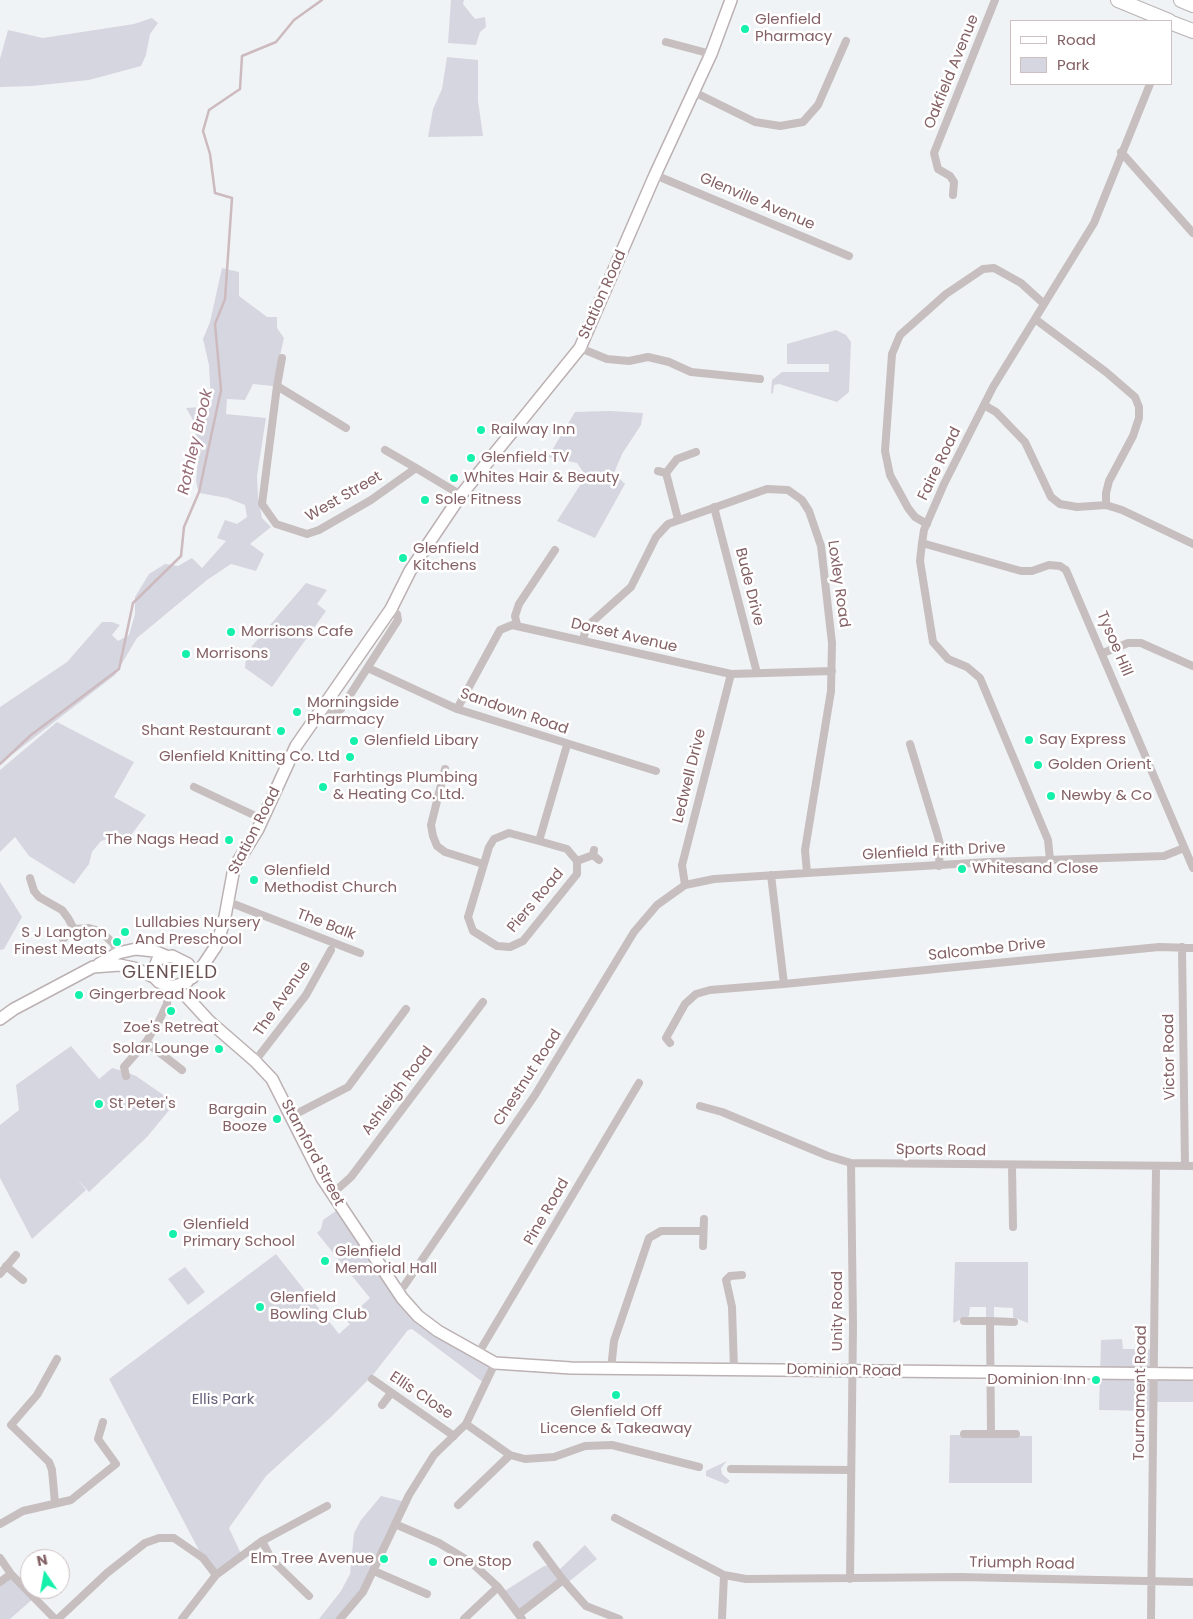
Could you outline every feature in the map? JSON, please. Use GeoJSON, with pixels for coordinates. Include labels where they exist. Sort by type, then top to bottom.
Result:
{"type":"FeatureCollection","features":[{"type":"Feature","properties":{"kind":"highway"},"geometry":{"type":"LineString","coordinates":[[1118,0],[1161,20]]}},
{"type":"Feature","properties":{"kind":"highway"},"geometry":{"type":"LineString","coordinates":[[1181,0],[1193,5]]}},
{"type":"Feature","properties":{"kind":"highway"},"geometry":{"type":"LineString","coordinates":[[1173,25],[1193,31]]}},
{"type":"Feature","properties":{"kind":"street","name":"Station Road"},"geometry":{"type":"LineString","coordinates":[[191,978],[208,958],[219,938],[234,868],[262,819],[296,746],[391,609],[410,571],[461,495],[580,348],[655,175],[711,54],[731,0]]}},
{"type":"Feature","properties":{"kind":"street","name":"Oakfield Avenue"},"geometry":{"type":"LineString","coordinates":[[953,195],[954,182],[950,176],[938,168],[934,153],[995,0]]}},
{"type":"Feature","properties":{"kind":"street"},"geometry":{"type":"LineString","coordinates":[[694,92],[755,122],[780,126],[803,122],[818,105],[846,41]]}},
{"type":"Feature","properties":{"kind":"street"},"geometry":{"type":"LineString","coordinates":[[666,42],[711,54]]}},
{"type":"Feature","properties":{"kind":"street","name":"Faire Road"},"geometry":{"type":"LineString","coordinates":[[1050,860],[1048,840],[980,678],[967,668],[948,659],[933,642],[920,561],[922,543],[927,524],[944,484],[984,406],[1035,318],[1094,223],[1150,85]]}},
{"type":"Feature","properties":{"kind":"street"},"geometry":{"type":"LineString","coordinates":[[1121,152],[1193,233]]}},
{"type":"Feature","properties":{"kind":"street","name":"Glenville Avenue"},"geometry":{"type":"LineString","coordinates":[[655,175],[849,256]]}},
{"type":"Feature","properties":{"kind":"street"},"geometry":{"type":"LineString","coordinates":[[927,524],[915,518],[908,508],[890,475],[885,451],[892,354],[900,335],[946,294],[983,269],[994,268],[1021,283],[1044,304]]}},
{"type":"Feature","properties":{"kind":"street"},"geometry":{"type":"LineString","coordinates":[[1035,318],[1106,372],[1135,397],[1139,407],[1139,418],[1133,436],[1109,481],[1106,505]]}},
{"type":"Feature","properties":{"kind":"street"},"geometry":{"type":"LineString","coordinates":[[580,348],[607,360],[629,361],[648,357],[669,362],[691,372],[760,379]]}},
{"type":"Feature","properties":{"kind":"street","name":"West Street"},"geometry":{"type":"LineString","coordinates":[[282,358],[276,386],[262,504],[276,524],[307,534],[319,530],[371,500],[416,468]]}},
{"type":"Feature","properties":{"kind":"street"},"geometry":{"type":"LineString","coordinates":[[276,386],[346,428]]}},
{"type":"Feature","properties":{"kind":"street"},"geometry":{"type":"LineString","coordinates":[[984,406],[996,412],[1024,442],[1051,497],[1060,504],[1077,507],[1106,505],[1122,510],[1193,544]]}},
{"type":"Feature","properties":{"kind":"street","name":"West Street"},"geometry":{"type":"LineString","coordinates":[[385,450],[461,495]]}},
{"type":"Feature","properties":{"kind":"street"},"geometry":{"type":"LineString","coordinates":[[678,519],[662,472],[677,459],[696,452]]}},
{"type":"Feature","properties":{"kind":"street","name":"Loxley Road"},"geometry":{"type":"LineString","coordinates":[[583,640],[586,628],[631,587],[656,537],[668,524],[678,519],[774,488],[793,493],[806,504],[820,546],[826,576],[832,643],[832,671],[822,754],[805,850],[807,873]]}},
{"type":"Feature","properties":{"kind":"street","name":"Bude Drive"},"geometry":{"type":"LineString","coordinates":[[714,507],[757,673]]}},
{"type":"Feature","properties":{"kind":"street","name":"Tysoe Hill"},"geometry":{"type":"LineString","coordinates":[[922,543],[1021,571],[1032,571],[1049,565],[1060,566],[1066,570],[1103,653],[1184,848],[1191,858],[1193,868]]}},
{"type":"Feature","properties":{"kind":"street"},"geometry":{"type":"LineString","coordinates":[[457,708],[500,630],[507,626],[517,625],[515,616],[519,604],[555,550]]}},
{"type":"Feature","properties":{"kind":"street","name":"Station Road"},"geometry":{"type":"LineString","coordinates":[[320,710],[330,715],[337,714],[398,620],[397,614],[391,609]]}},
{"type":"Feature","properties":{"kind":"street","name":"Dorset Avenue"},"geometry":{"type":"LineString","coordinates":[[517,625],[731,674],[832,671]]}},
{"type":"Feature","properties":{"kind":"street"},"geometry":{"type":"LineString","coordinates":[[1103,653],[1128,643],[1140,643],[1193,666]]}},
{"type":"Feature","properties":{"kind":"street","name":"Sandown Road"},"geometry":{"type":"LineString","coordinates":[[368,668],[457,708],[543,735],[566,745],[656,771]]}},
{"type":"Feature","properties":{"kind":"street","name":"Ledwell Drive"},"geometry":{"type":"LineString","coordinates":[[685,885],[682,866],[731,674]]}},
{"type":"Feature","properties":{"kind":"street"},"geometry":{"type":"LineString","coordinates":[[910,744],[940,844],[939,866]]}},
{"type":"Feature","properties":{"kind":"street"},"geometry":{"type":"LineString","coordinates":[[539,841],[566,745]]}},
{"type":"Feature","properties":{"kind":"street"},"geometry":{"type":"LineString","coordinates":[[445,769],[431,825],[433,836],[438,846],[445,852],[484,864]]}},
{"type":"Feature","properties":{"kind":"street"},"geometry":{"type":"LineString","coordinates":[[194,787],[262,819]]}},
{"type":"Feature","properties":{"kind":"street","name":"Piers Road"},"geometry":{"type":"LineString","coordinates":[[509,833],[539,841],[567,849],[577,862],[577,874],[523,941],[510,947],[497,946],[473,931],[469,924],[469,909],[484,864],[494,839],[501,834],[509,833]]}},
{"type":"Feature","properties":{"kind":"street","name":"Glenfield Frith Drive"},"geometry":{"type":"LineString","coordinates":[[685,885],[714,879],[771,875],[1050,860],[1164,856],[1184,848]]}},
{"type":"Feature","properties":{"kind":"street","name":"Piers Road"},"geometry":{"type":"LineString","coordinates":[[577,862],[595,855]]}},
{"type":"Feature","properties":{"kind":"street"},"geometry":{"type":"LineString","coordinates":[[771,875],[784,984]]}},
{"type":"Feature","properties":{"kind":"street"},"geometry":{"type":"LineString","coordinates":[[30,878],[34,891],[40,897],[62,910],[74,929]]}},
{"type":"Feature","properties":{"kind":"street","name":"Chestnut Road"},"geometry":{"type":"LineString","coordinates":[[397,1291],[404,1286],[534,1095],[634,932],[657,905],[685,885]]}},
{"type":"Feature","properties":{"kind":"street","name":"The Balk"},"geometry":{"type":"LineString","coordinates":[[226,901],[360,953]]}},
{"type":"Feature","properties":{"kind":"street"},"geometry":{"type":"LineString","coordinates":[[63,939],[74,929],[88,928],[100,931],[114,944],[116,954],[122,961],[134,968],[171,987],[181,985],[191,978]]}},
{"type":"Feature","properties":{"kind":"street","name":"Salcombe Drive"},"geometry":{"type":"LineString","coordinates":[[670,1043],[666,1038],[685,1004],[696,994],[710,990],[1159,947],[1193,948]]}},
{"type":"Feature","properties":{"kind":"street","name":"Victor Road"},"geometry":{"type":"LineString","coordinates":[[1182,947],[1189,1166]]}},
{"type":"Feature","properties":{"kind":"street"},"geometry":{"type":"LineString","coordinates":[[0,1019],[14,1009],[116,954],[128,950],[144,949],[172,956],[188,964],[192,969],[189,990],[192,1002]]}},
{"type":"Feature","properties":{"kind":"street","name":"The Avenue"},"geometry":{"type":"LineString","coordinates":[[255,1061],[306,995],[331,950]]}},
{"type":"Feature","properties":{"kind":"street"},"geometry":{"type":"LineString","coordinates":[[154,978],[155,963],[166,956]]}},
{"type":"Feature","properties":{"kind":"street"},"geometry":{"type":"LineString","coordinates":[[188,964],[208,958]]}},
{"type":"Feature","properties":{"kind":"street"},"geometry":{"type":"LineString","coordinates":[[93,967],[110,964],[134,968]]}},
{"type":"Feature","properties":{"kind":"street"},"geometry":{"type":"LineString","coordinates":[[126,1076],[124,1067],[146,1042],[167,1004],[171,987]]}},
{"type":"Feature","properties":{"kind":"street","name":"Stamford Street"},"geometry":{"type":"LineString","coordinates":[[171,987],[192,1002],[215,1026],[255,1061],[272,1080],[332,1194],[397,1291],[418,1316],[438,1331],[495,1363]]}},
{"type":"Feature","properties":{"kind":"street","name":"Ashleigh Road"},"geometry":{"type":"LineString","coordinates":[[332,1194],[351,1177],[483,1002]]}},
{"type":"Feature","properties":{"kind":"street"},"geometry":{"type":"LineString","coordinates":[[292,1116],[348,1087],[406,1009]]}},
{"type":"Feature","properties":{"kind":"street"},"geometry":{"type":"LineString","coordinates":[[146,1042],[182,1070]]}},
{"type":"Feature","properties":{"kind":"street","name":"Pine Road"},"geometry":{"type":"LineString","coordinates":[[478,1354],[639,1083]]}},
{"type":"Feature","properties":{"kind":"street","name":"Sports Road"},"geometry":{"type":"LineString","coordinates":[[700,1106],[722,1112],[828,1156],[851,1163],[1012,1166],[1189,1166]]}},
{"type":"Feature","properties":{"kind":"street","name":"Unity Road"},"geometry":{"type":"LineString","coordinates":[[850,1579],[851,1163]]}},
{"type":"Feature","properties":{"kind":"street"},"geometry":{"type":"LineString","coordinates":[[1012,1166],[1013,1227]]}},
{"type":"Feature","properties":{"kind":"street","name":"Tournament Road"},"geometry":{"type":"LineString","coordinates":[[1151,1619],[1156,1166]]}},
{"type":"Feature","properties":{"kind":"street"},"geometry":{"type":"LineString","coordinates":[[703,1246],[704,1219]]}},
{"type":"Feature","properties":{"kind":"street"},"geometry":{"type":"LineString","coordinates":[[611,1368],[614,1341],[649,1238],[661,1231],[703,1231]]}},
{"type":"Feature","properties":{"kind":"street"},"geometry":{"type":"LineString","coordinates":[[0,1274],[16,1255]]}},
{"type":"Feature","properties":{"kind":"street"},"geometry":{"type":"LineString","coordinates":[[6,1266],[23,1280]]}},
{"type":"Feature","properties":{"kind":"street"},"geometry":{"type":"LineString","coordinates":[[734,1370],[732,1307],[726,1280],[730,1276],[742,1276]]}},
{"type":"Feature","properties":{"kind":"street"},"geometry":{"type":"LineString","coordinates":[[964,1321],[1014,1322]]}},
{"type":"Feature","properties":{"kind":"street"},"geometry":{"type":"LineString","coordinates":[[990,1321],[990,1364],[992,1373],[991,1434]]}},
{"type":"Feature","properties":{"kind":"street"},"geometry":{"type":"LineString","coordinates":[[55,1504],[52,1470],[49,1462],[11,1425],[37,1395],[57,1358]]}},
{"type":"Feature","properties":{"kind":"street"},"geometry":{"type":"LineString","coordinates":[[340,1619],[360,1597],[395,1524],[434,1455],[466,1424],[495,1363]]}},
{"type":"Feature","properties":{"kind":"street","name":"Dominion Road"},"geometry":{"type":"LineString","coordinates":[[495,1363],[547,1368],[1193,1374]]}},
{"type":"Feature","properties":{"kind":"street","name":"Ellis Close"},"geometry":{"type":"LineString","coordinates":[[372,1379],[454,1436]]}},
{"type":"Feature","properties":{"kind":"street"},"geometry":{"type":"LineString","coordinates":[[382,1405],[391,1393]]}},
{"type":"Feature","properties":{"kind":"street"},"geometry":{"type":"LineString","coordinates":[[0,1524],[23,1512],[71,1500],[116,1464],[98,1438],[103,1422]]}},
{"type":"Feature","properties":{"kind":"street"},"geometry":{"type":"LineString","coordinates":[[466,1424],[510,1455],[525,1459],[540,1459],[585,1446],[612,1445],[699,1467]]}},
{"type":"Feature","properties":{"kind":"street"},"geometry":{"type":"LineString","coordinates":[[964,1434],[1016,1434]]}},
{"type":"Feature","properties":{"kind":"street"},"geometry":{"type":"LineString","coordinates":[[458,1505],[510,1455]]}},
{"type":"Feature","properties":{"kind":"street"},"geometry":{"type":"LineString","coordinates":[[731,1469],[851,1470]]}},
{"type":"Feature","properties":{"kind":"street"},"geometry":{"type":"LineString","coordinates":[[182,1619],[216,1575],[262,1541],[327,1506]]}},
{"type":"Feature","properties":{"kind":"street","name":"Triumph Road"},"geometry":{"type":"LineString","coordinates":[[615,1518],[724,1574],[746,1579],[960,1577],[1193,1582]]}},
{"type":"Feature","properties":{"kind":"street"},"geometry":{"type":"LineString","coordinates":[[395,1524],[456,1552],[498,1587],[521,1616],[563,1580]]}},
{"type":"Feature","properties":{"kind":"street"},"geometry":{"type":"LineString","coordinates":[[0,1558],[11,1574],[56,1619],[107,1572],[145,1543],[159,1538],[174,1538],[203,1558],[216,1575]]}},
{"type":"Feature","properties":{"kind":"street"},"geometry":{"type":"LineString","coordinates":[[262,1541],[272,1560],[309,1596]]}},
{"type":"Feature","properties":{"kind":"street"},"geometry":{"type":"LineString","coordinates":[[537,1545],[563,1580],[586,1606],[619,1619]]}},
{"type":"Feature","properties":{"kind":"street"},"geometry":{"type":"LineString","coordinates":[[374,1571],[426,1594]]}},
{"type":"Feature","properties":{"kind":"street"},"geometry":{"type":"LineString","coordinates":[[0,1582],[11,1574]]}},
{"type":"Feature","properties":{"kind":"street"},"geometry":{"type":"LineString","coordinates":[[722,1619],[724,1574]]}},
{"type":"Feature","properties":{"kind":"street"},"geometry":{"type":"LineString","coordinates":[[418,1591],[422,1582]]}},
{"type":"Feature","properties":{"kind":"street"},"geometry":{"type":"LineString","coordinates":[[464,1619],[498,1587]]}},
{"type":"Feature","properties":{"kind":"green space"},"geometry":{"type":"Polygon","coordinates":[[[451,0],[464,0],[463,4],[475,19],[485,17],[486,27],[480,32],[476,45],[448,43],[451,0]]]}},
{"type":"Feature","properties":{"kind":"green space"},"geometry":{"type":"Polygon","coordinates":[[[152,18],[158,23],[150,34],[146,55],[141,66],[89,80],[32,86],[0,87],[0,59],[8,30],[43,38],[134,24],[152,18]]]}},
{"type":"Feature","properties":{"kind":"green space"},"geometry":{"type":"Polygon","coordinates":[[[447,57],[478,60],[478,101],[483,136],[428,137],[433,109],[442,89],[447,57]]]}},
{"type":"Feature","properties":{"kind":"green space"},"geometry":{"type":"Polygon","coordinates":[[[222,268],[239,272],[239,296],[267,317],[277,317],[277,328],[284,338],[273,386],[253,384],[245,400],[227,399],[226,414],[266,418],[257,476],[262,518],[271,527],[250,544],[264,554],[256,571],[231,564],[207,580],[137,638],[115,675],[0,764],[0,707],[67,662],[102,622],[112,622],[120,625],[112,635],[118,641],[129,635],[135,614],[135,597],[149,574],[165,564],[178,566],[192,558],[202,568],[226,541],[217,538],[225,520],[237,524],[247,517],[245,505],[227,498],[199,493],[196,482],[199,447],[192,418],[186,408],[204,407],[211,403],[209,365],[203,339],[210,322],[222,268]]]}},
{"type":"Feature","properties":{"kind":"green space"},"geometry":{"type":"Polygon","coordinates":[[[836,330],[846,335],[851,342],[849,392],[837,402],[779,384],[774,385],[773,393],[771,394],[772,380],[782,372],[829,372],[829,364],[787,364],[787,344],[836,330]]]}},
{"type":"Feature","properties":{"kind":"green space"},"geometry":{"type":"Polygon","coordinates":[[[611,411],[643,413],[641,425],[622,454],[614,473],[625,484],[595,538],[557,521],[586,476],[577,463],[548,457],[575,412],[611,411]]]}},
{"type":"Feature","properties":{"kind":"green space"},"geometry":{"type":"Polygon","coordinates":[[[306,583],[327,590],[317,604],[326,611],[272,687],[245,668],[246,657],[252,646],[306,583]]]}},
{"type":"Feature","properties":{"kind":"green space"},"geometry":{"type":"Polygon","coordinates":[[[57,722],[134,762],[114,797],[146,815],[126,842],[113,837],[101,841],[92,852],[89,864],[74,884],[29,856],[15,837],[0,852],[0,770],[57,722]]]}},
{"type":"Feature","properties":{"kind":"green space"},"geometry":{"type":"Polygon","coordinates":[[[0,882],[22,917],[4,949],[0,950],[0,882]]]}},
{"type":"Feature","properties":{"kind":"green space"},"geometry":{"type":"Polygon","coordinates":[[[71,1046],[99,1079],[112,1068],[126,1072],[136,1076],[175,1103],[147,1137],[89,1192],[77,1179],[86,1190],[32,1239],[0,1178],[0,1125],[19,1110],[16,1085],[71,1046]]]}},
{"type":"Feature","properties":{"kind":"green space","name":"Ellis Park"},"geometry":{"type":"Polygon","coordinates":[[[340,1208],[418,1316],[495,1363],[484,1383],[412,1329],[408,1330],[372,1376],[331,1417],[266,1476],[229,1528],[242,1556],[216,1575],[203,1558],[109,1379],[276,1254],[339,1334],[350,1324],[346,1320],[370,1298],[317,1233],[321,1229],[323,1220],[340,1208]]]}},
{"type":"Feature","properties":{"kind":"green space"},"geometry":{"type":"Polygon","coordinates":[[[955,1262],[1028,1262],[1028,1323],[1013,1317],[1013,1308],[994,1307],[994,1319],[986,1318],[986,1307],[970,1307],[969,1316],[953,1323],[955,1262]]]}},
{"type":"Feature","properties":{"kind":"green space"},"geometry":{"type":"Polygon","coordinates":[[[185,1267],[205,1292],[188,1305],[168,1279],[185,1267]]]}},
{"type":"Feature","properties":{"kind":"green space"},"geometry":{"type":"Polygon","coordinates":[[[1122,1339],[1123,1349],[1155,1349],[1154,1374],[1193,1374],[1193,1402],[1154,1402],[1154,1411],[1099,1410],[1101,1340],[1122,1339]]]}},
{"type":"Feature","properties":{"kind":"green space"},"geometry":{"type":"Polygon","coordinates":[[[950,1435],[1032,1436],[1032,1483],[949,1483],[950,1435]]]}},
{"type":"Feature","properties":{"kind":"green space"},"geometry":{"type":"Polygon","coordinates":[[[727,1461],[721,1468],[722,1474],[730,1481],[726,1484],[706,1476],[706,1471],[727,1461]]]}},
{"type":"Feature","properties":{"kind":"green space"},"geometry":{"type":"Polygon","coordinates":[[[381,1496],[406,1502],[363,1592],[340,1619],[319,1619],[341,1591],[350,1574],[354,1533],[361,1520],[381,1496]]]}},
{"type":"Feature","properties":{"kind":"green space"},"geometry":{"type":"Polygon","coordinates":[[[585,1545],[597,1559],[566,1584],[563,1580],[519,1614],[503,1592],[544,1566],[551,1565],[557,1572],[585,1545]]]}},
{"type":"Feature","properties":{"kind":"green space"},"geometry":{"type":"Polygon","coordinates":[[[11,1574],[20,1583],[20,1599],[33,1599],[10,1619],[0,1619],[0,1582],[11,1574]]]}},
{"type":"Feature","properties":{"kind":"waterway","name":"Rothley Brook"},"geometry":{"type":"LineString","coordinates":[[0,764],[31,735],[119,669],[133,603],[181,556],[184,527],[199,492],[221,390],[215,324],[225,299],[232,198],[215,193],[210,154],[203,131],[209,110],[240,89],[242,56],[276,42],[294,20],[322,0]]}},
{"type":"Feature","properties":{"kind":"place","name":"Glenfield Pharmacy"},"geometry":{"type":"Point","coordinates":[745,29]}},
{"type":"Feature","properties":{"kind":"place","name":"Railway Inn"},"geometry":{"type":"Point","coordinates":[481,430]}},
{"type":"Feature","properties":{"kind":"place","name":"Glenfield TV"},"geometry":{"type":"Point","coordinates":[471,458]}},
{"type":"Feature","properties":{"kind":"place","name":"Whites Hair & Beauty"},"geometry":{"type":"Point","coordinates":[454,478]}},
{"type":"Feature","properties":{"kind":"place","name":"Sole Fitness"},"geometry":{"type":"Point","coordinates":[425,500]}},
{"type":"Feature","properties":{"kind":"place","name":"Glenfield Kitchens"},"geometry":{"type":"Point","coordinates":[403,558]}},
{"type":"Feature","properties":{"kind":"place","name":"Morrisons Cafe"},"geometry":{"type":"Point","coordinates":[231,632]}},
{"type":"Feature","properties":{"kind":"place","name":"Morrisons"},"geometry":{"type":"Point","coordinates":[186,654]}},
{"type":"Feature","properties":{"kind":"place","name":"Morningside Pharmacy"},"geometry":{"type":"Point","coordinates":[297,712]}},
{"type":"Feature","properties":{"kind":"place","name":"Shant Restaurant"},"geometry":{"type":"Point","coordinates":[281,731]}},
{"type":"Feature","properties":{"kind":"place","name":"Say Express"},"geometry":{"type":"Point","coordinates":[1029,740]}},
{"type":"Feature","properties":{"kind":"place","name":"Glenfield Libary"},"geometry":{"type":"Point","coordinates":[354,741]}},
{"type":"Feature","properties":{"kind":"place","name":"Glenfield Knitting Co. Ltd"},"geometry":{"type":"Point","coordinates":[350,757]}},
{"type":"Feature","properties":{"kind":"place","name":"Golden Orient"},"geometry":{"type":"Point","coordinates":[1038,765]}},
{"type":"Feature","properties":{"kind":"place","name":"Farhtings Plumbing & Heating Co. Ltd."},"geometry":{"type":"Point","coordinates":[323,787]}},
{"type":"Feature","properties":{"kind":"place","name":"Newby & Co"},"geometry":{"type":"Point","coordinates":[1051,796]}},
{"type":"Feature","properties":{"kind":"place","name":"The Nags Head"},"geometry":{"type":"Point","coordinates":[229,840]}},
{"type":"Feature","properties":{"kind":"place","name":"Whitesand Close"},"geometry":{"type":"Point","coordinates":[962,869]}},
{"type":"Feature","properties":{"kind":"place","name":"Glenfield Methodist Church"},"geometry":{"type":"Point","coordinates":[254,880]}},
{"type":"Feature","properties":{"kind":"place","name":"Lullabies Nursery And Preschool"},"geometry":{"type":"Point","coordinates":[125,932]}},
{"type":"Feature","properties":{"kind":"place","name":"S J Langton Finest Meats"},"geometry":{"type":"Point","coordinates":[117,942]}},
{"type":"Feature","properties":{"kind":"place","name":"Gingerbread Nook"},"geometry":{"type":"Point","coordinates":[79,995]}},
{"type":"Feature","properties":{"kind":"place","name":"Zoe's Retreat"},"geometry":{"type":"Point","coordinates":[171,1011]}},
{"type":"Feature","properties":{"kind":"place","name":"Solar Lounge"},"geometry":{"type":"Point","coordinates":[219,1049]}},
{"type":"Feature","properties":{"kind":"place","name":"St Peter's"},"geometry":{"type":"Point","coordinates":[99,1104]}},
{"type":"Feature","properties":{"kind":"place","name":"Bargain Booze"},"geometry":{"type":"Point","coordinates":[277,1119]}},
{"type":"Feature","properties":{"kind":"place","name":"Glenfield Primary School"},"geometry":{"type":"Point","coordinates":[173,1234]}},
{"type":"Feature","properties":{"kind":"place","name":"Glenfield Memorial Hall"},"geometry":{"type":"Point","coordinates":[325,1261]}},
{"type":"Feature","properties":{"kind":"place","name":"Glenfield Bowling Club"},"geometry":{"type":"Point","coordinates":[260,1307]}},
{"type":"Feature","properties":{"kind":"place","name":"Dominion Inn"},"geometry":{"type":"Point","coordinates":[1096,1380]}},
{"type":"Feature","properties":{"kind":"place","name":"Glenfield Off Licence & Takeaway"},"geometry":{"type":"Point","coordinates":[616,1395]}},
{"type":"Feature","properties":{"kind":"place","name":"Elm Tree Avenue"},"geometry":{"type":"Point","coordinates":[384,1559]}},
{"type":"Feature","properties":{"kind":"place","name":"One Stop"},"geometry":{"type":"Point","coordinates":[433,1562]}},
{"type":"Feature","properties":{"kind":"district","name":"GLENFIELD"},"geometry":{"type":"Point","coordinates":[170,973]}}]}
